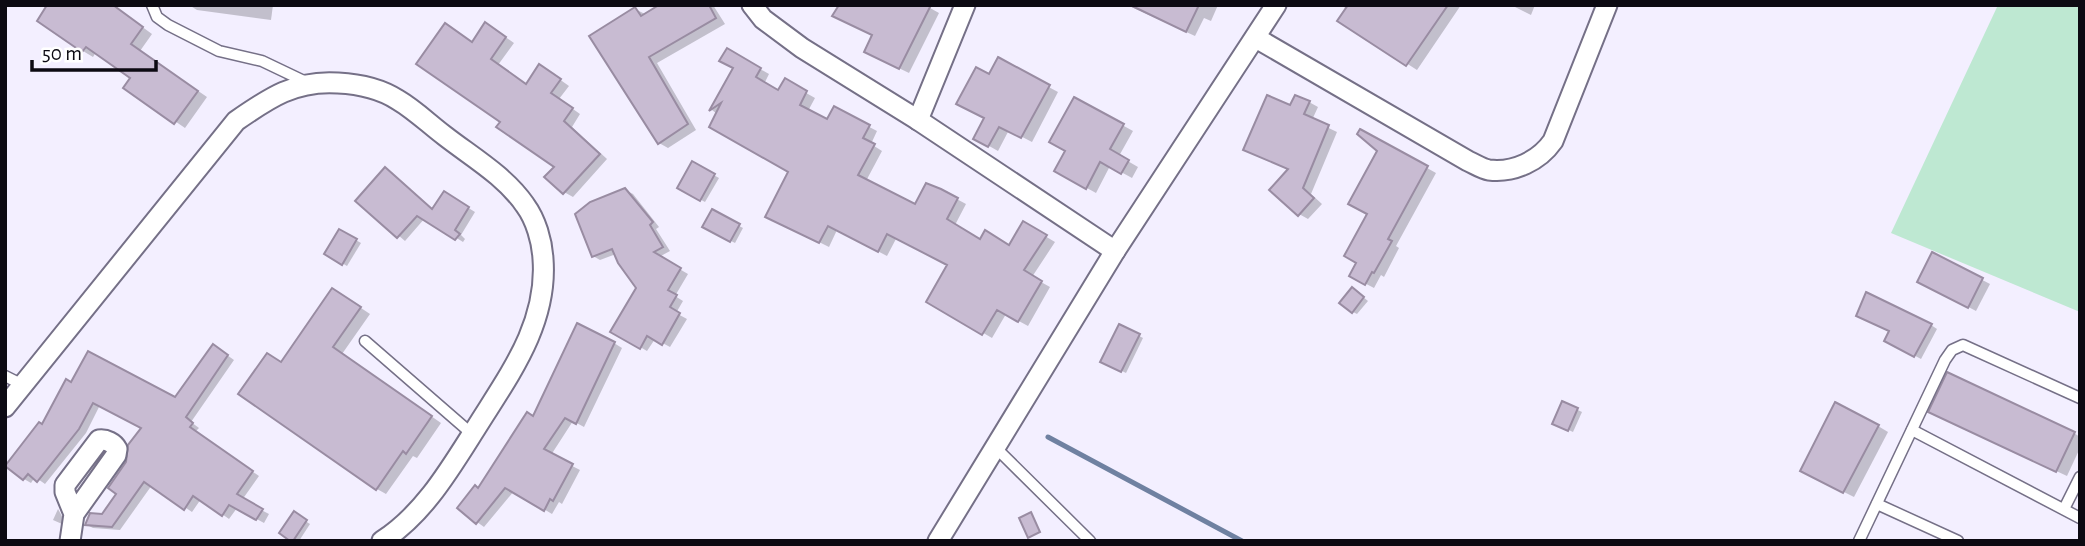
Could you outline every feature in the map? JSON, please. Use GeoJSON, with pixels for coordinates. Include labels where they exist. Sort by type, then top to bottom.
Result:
{"type":"FeatureCollection","features":[{"type":"Feature","properties":{"kind":"street"},"geometry":{"type":"LineString","coordinates":[[752,5],[763,19],[802,48],[918,120],[1115,251]]}},
{"type":"Feature","properties":{"kind":"street"},"geometry":{"type":"LineString","coordinates":[[918,120],[965,5]]}},
{"type":"Feature","properties":{"kind":"street"},"geometry":{"type":"LineString","coordinates":[[938,541],[1115,251],[1276,5]]}},
{"type":"Feature","properties":{"kind":"street"},"geometry":{"type":"LineString","coordinates":[[1256,38],[1468,161],[1487,170],[1503,170],[1533,160],[1544,153],[1553,141],[1607,5]]}},
{"type":"Feature","properties":{"kind":"street"},"geometry":{"type":"LineString","coordinates":[[5,407],[14,380],[236,121],[272,96],[309,84],[337,83],[366,87],[397,99],[503,181],[525,205],[537,228],[544,279],[537,321],[524,349],[472,434],[410,521],[382,541]]}},
{"type":"Feature","properties":{"kind":"street"},"geometry":{"type":"LineString","coordinates":[[70,541],[75,514]]}},
{"type":"Feature","properties":{"kind":"lane"},"geometry":{"type":"LineString","coordinates":[[152,5],[157,16],[168,25],[219,51],[262,61],[309,84]]}},
{"type":"Feature","properties":{"kind":"lane"},"geometry":{"type":"LineString","coordinates":[[365,341],[472,434]]}},
{"type":"Feature","properties":{"kind":"lane"},"geometry":{"type":"LineString","coordinates":[[1859,541],[1952,350],[1963,345],[2080,397]]}},
{"type":"Feature","properties":{"kind":"lane"},"geometry":{"type":"LineString","coordinates":[[1912,430],[2080,517]]}},
{"type":"Feature","properties":{"kind":"lane"},"geometry":{"type":"LineString","coordinates":[[995,447],[1090,541]]}},
{"type":"Feature","properties":{"kind":"lane"},"geometry":{"type":"LineString","coordinates":[[2064,509],[2080,477]]}},
{"type":"Feature","properties":{"kind":"lane"},"geometry":{"type":"LineString","coordinates":[[1877,504],[1958,541]]}},
{"type":"Feature","properties":{"kind":"green space"},"geometry":{"type":"Polygon","coordinates":[[[1998,5],[2080,5],[2080,312],[1891,233],[1998,5]]]}},
{"type":"Feature","properties":{"kind":"building"},"geometry":{"type":"Polygon","coordinates":[[[47,5],[113,5],[143,27],[131,44],[198,91],[174,124],[123,88],[130,78],[86,47],[82,52],[37,21],[47,5]]]}},
{"type":"Feature","properties":{"kind":"building"},"geometry":{"type":"Polygon","coordinates":[[[659,5],[709,5],[716,18],[649,57],[688,124],[658,144],[589,36],[635,7],[641,16],[659,5]]]}},
{"type":"Feature","properties":{"kind":"building"},"geometry":{"type":"Polygon","coordinates":[[[839,5],[931,5],[899,69],[864,52],[872,35],[832,16],[839,5]]]}},
{"type":"Feature","properties":{"kind":"building"},"geometry":{"type":"Polygon","coordinates":[[[1130,5],[1199,5],[1186,32],[1130,5]]]}},
{"type":"Feature","properties":{"kind":"building"},"geometry":{"type":"Polygon","coordinates":[[[1348,5],[1448,5],[1406,66],[1337,21],[1348,5]]]}},
{"type":"Feature","properties":{"kind":"building"},"geometry":{"type":"Polygon","coordinates":[[[485,22],[506,37],[491,59],[526,84],[539,64],[561,79],[551,93],[573,108],[564,121],[600,154],[563,194],[544,177],[554,167],[496,127],[500,122],[416,64],[445,23],[472,42],[485,22]]]}},
{"type":"Feature","properties":{"kind":"building"},"geometry":{"type":"Polygon","coordinates":[[[727,48],[761,68],[756,77],[778,90],[785,78],[807,91],[800,105],[827,119],[834,106],[870,125],[863,138],[875,144],[858,175],[915,204],[926,183],[941,189],[958,198],[947,219],[980,239],[985,230],[1009,245],[1023,221],[1047,235],[1024,270],[1042,281],[1018,322],[997,310],[982,335],[926,302],[947,265],[887,234],[878,252],[828,226],[819,243],[765,217],[788,172],[709,127],[721,103],[709,111],[733,68],[719,61],[727,48]]]}},
{"type":"Feature","properties":{"kind":"building"},"geometry":{"type":"Polygon","coordinates":[[[998,57],[1050,85],[1021,138],[999,127],[988,147],[973,139],[984,118],[956,104],[976,67],[989,74],[998,57]]]}},
{"type":"Feature","properties":{"kind":"building"},"geometry":{"type":"Polygon","coordinates":[[[1267,95],[1290,105],[1295,95],[1310,101],[1304,114],[1329,125],[1303,188],[1314,198],[1298,216],[1269,190],[1288,169],[1243,150],[1267,95]]]}},
{"type":"Feature","properties":{"kind":"building"},"geometry":{"type":"Polygon","coordinates":[[[1074,97],[1124,124],[1110,149],[1129,160],[1121,174],[1100,162],[1086,189],[1054,171],[1065,151],[1049,142],[1074,97]]]}},
{"type":"Feature","properties":{"kind":"building"},"geometry":{"type":"Polygon","coordinates":[[[1360,129],[1428,166],[1388,239],[1392,241],[1365,285],[1349,276],[1356,263],[1344,256],[1367,214],[1348,204],[1377,151],[1357,134],[1360,129]]]}},
{"type":"Feature","properties":{"kind":"building"},"geometry":{"type":"Polygon","coordinates":[[[692,161],[715,174],[700,201],[677,188],[692,161]]]}},
{"type":"Feature","properties":{"kind":"building"},"geometry":{"type":"Polygon","coordinates":[[[385,167],[432,209],[444,191],[469,207],[455,230],[460,234],[455,240],[417,216],[397,238],[355,201],[385,167]]]}},
{"type":"Feature","properties":{"kind":"building"},"geometry":{"type":"Polygon","coordinates":[[[625,188],[653,222],[650,225],[663,247],[654,252],[681,268],[668,290],[677,295],[670,307],[680,313],[662,345],[647,336],[640,349],[610,332],[636,288],[618,263],[612,249],[592,257],[575,214],[590,202],[625,188]]]}},
{"type":"Feature","properties":{"kind":"building"},"geometry":{"type":"Polygon","coordinates":[[[712,209],[740,224],[730,242],[702,227],[712,209]]]}},
{"type":"Feature","properties":{"kind":"building"},"geometry":{"type":"Polygon","coordinates":[[[339,229],[357,239],[342,265],[324,254],[339,229]]]}},
{"type":"Feature","properties":{"kind":"building"},"geometry":{"type":"Polygon","coordinates":[[[1932,252],[1983,278],[1968,308],[1917,282],[1932,252]]]}},
{"type":"Feature","properties":{"kind":"building"},"geometry":{"type":"Polygon","coordinates":[[[1352,287],[1364,297],[1352,313],[1339,303],[1352,287]]]}},
{"type":"Feature","properties":{"kind":"building"},"geometry":{"type":"Polygon","coordinates":[[[332,288],[361,307],[333,347],[432,416],[406,454],[403,451],[376,490],[238,394],[267,353],[281,362],[332,288]]]}},
{"type":"Feature","properties":{"kind":"building"},"geometry":{"type":"Polygon","coordinates":[[[1866,292],[1932,324],[1914,357],[1884,341],[1889,331],[1856,316],[1866,292]]]}},
{"type":"Feature","properties":{"kind":"building"},"geometry":{"type":"Polygon","coordinates":[[[577,323],[615,342],[576,424],[565,418],[544,449],[573,464],[553,501],[550,499],[544,511],[505,488],[476,524],[457,508],[475,485],[478,488],[527,412],[533,416],[577,323]]]}},
{"type":"Feature","properties":{"kind":"building"},"geometry":{"type":"Polygon","coordinates":[[[1119,324],[1140,334],[1121,372],[1100,362],[1119,324]]]}},
{"type":"Feature","properties":{"kind":"building"},"geometry":{"type":"Polygon","coordinates":[[[213,344],[228,355],[186,417],[193,423],[190,427],[253,471],[237,494],[263,509],[256,520],[229,505],[222,516],[193,496],[184,510],[144,482],[112,527],[85,525],[90,513],[102,514],[116,494],[108,488],[126,462],[128,445],[141,428],[93,403],[79,429],[37,482],[28,474],[23,480],[5,466],[39,422],[42,424],[66,379],[71,382],[88,351],[175,397],[213,344]]]}},
{"type":"Feature","properties":{"kind":"building"},"geometry":{"type":"Polygon","coordinates":[[[1947,372],[2075,432],[2056,472],[1928,412],[1947,372]]]}},
{"type":"Feature","properties":{"kind":"building"},"geometry":{"type":"Polygon","coordinates":[[[1562,401],[1578,408],[1568,431],[1552,424],[1562,401]]]}},
{"type":"Feature","properties":{"kind":"building"},"geometry":{"type":"Polygon","coordinates":[[[1835,402],[1879,425],[1843,493],[1800,471],[1835,402]]]}},
{"type":"Feature","properties":{"kind":"building"},"geometry":{"type":"Polygon","coordinates":[[[294,511],[307,520],[293,541],[290,541],[279,533],[294,511]]]}},
{"type":"Feature","properties":{"kind":"building"},"geometry":{"type":"Polygon","coordinates":[[[1031,512],[1040,532],[1028,538],[1019,518],[1031,512]]]}},
{"type":"Feature","properties":{"kind":"waterway"},"geometry":{"type":"LineString","coordinates":[[1048,437],[1242,541]]}}]}
